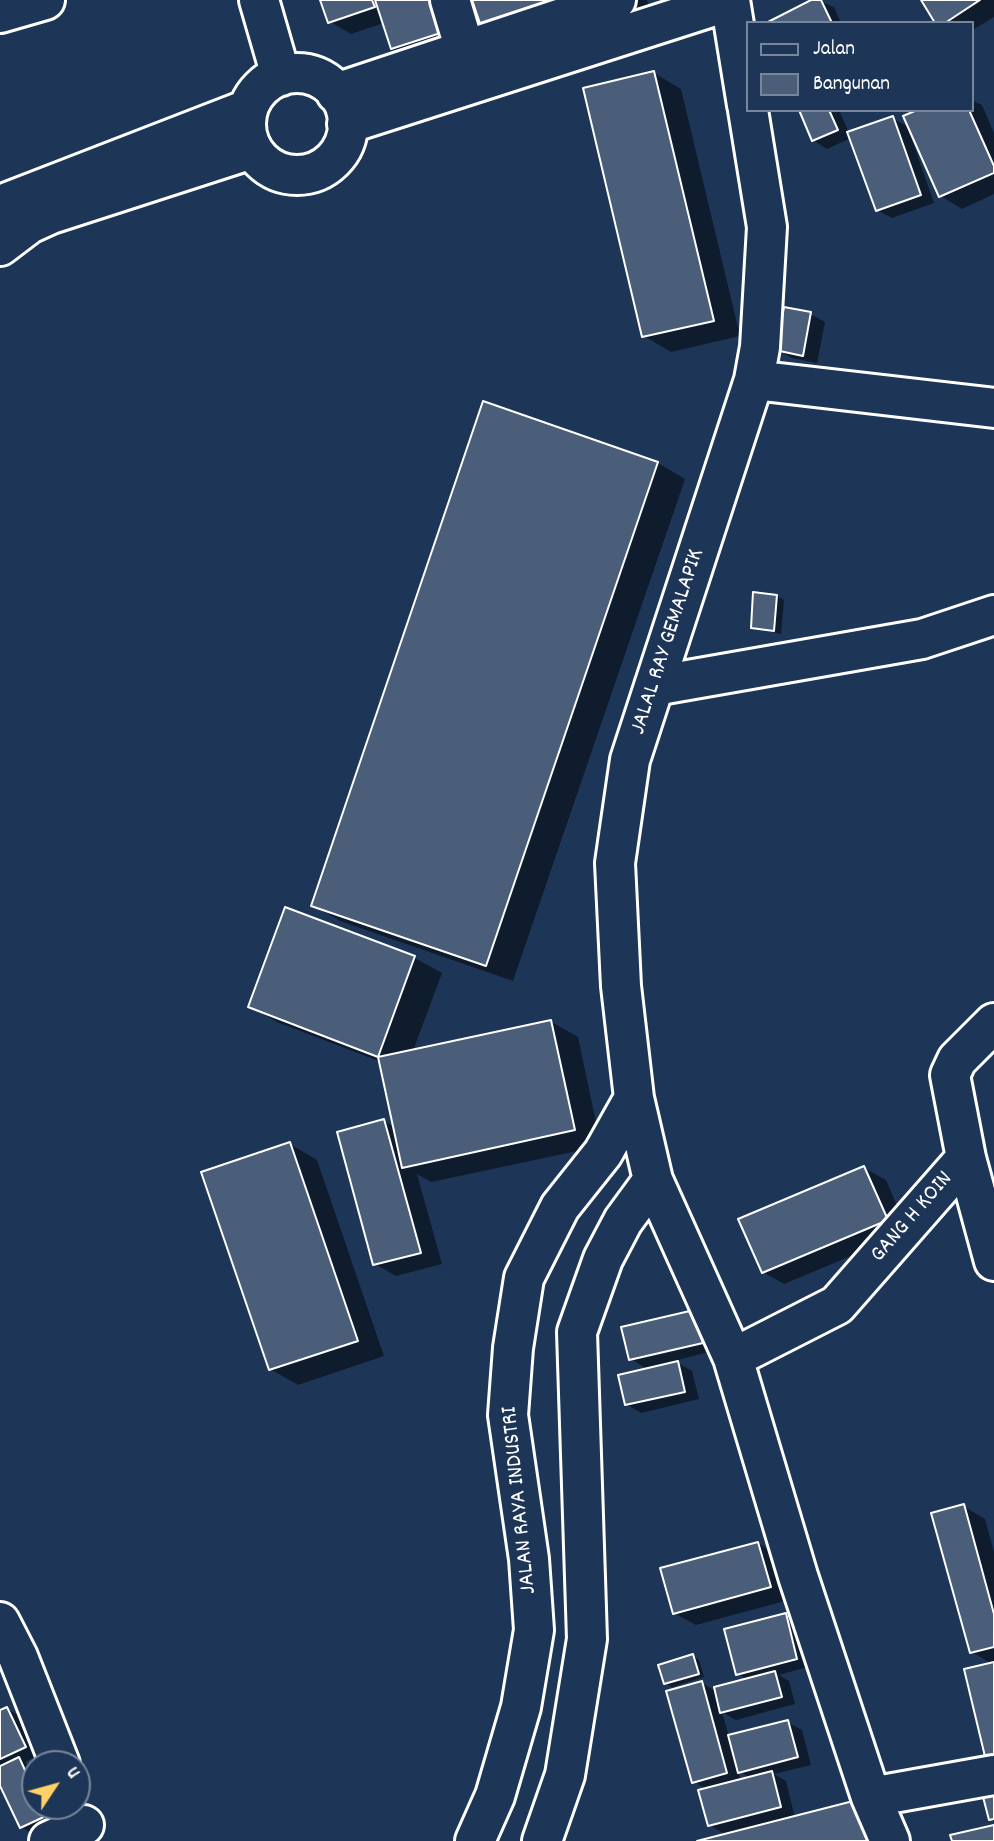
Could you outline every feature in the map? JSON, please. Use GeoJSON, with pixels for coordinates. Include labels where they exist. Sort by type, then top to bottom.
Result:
{"type":"FeatureCollection","features":[{"type":"Feature","properties":{"kind":"street"},"geometry":{"type":"LineString","coordinates":[[0,13],[45,0]]}},
{"type":"Feature","properties":{"kind":"street"},"geometry":{"type":"LineString","coordinates":[[259,0],[281,76]]}},
{"type":"Feature","properties":{"kind":"street"},"geometry":{"type":"LineString","coordinates":[[450,0],[465,50]]}},
{"type":"Feature","properties":{"kind":"street"},"geometry":{"type":"LineString","coordinates":[[342,108],[465,50],[616,0]]}},
{"type":"Feature","properties":{"kind":"street"},"geometry":{"type":"LineString","coordinates":[[342,108],[730,1],[746,99]]}},
{"type":"Feature","properties":{"kind":"street"},"geometry":{"type":"LineString","coordinates":[[293,74],[317,78],[342,108],[339,153],[317,172],[287,174],[261,161],[252,149],[246,130],[248,109],[255,94],[266,83],[281,76],[293,74]]}},
{"type":"Feature","properties":{"kind":"street"},"geometry":{"type":"LineString","coordinates":[[2,230],[248,109]]}},
{"type":"Feature","properties":{"kind":"street","name":"JALAL RAY GEMALAPIK"},"geometry":{"type":"LineString","coordinates":[[748,112],[767,227],[760,347],[754,380],[630,760],[615,863],[621,986],[634,1098],[653,1180],[733,1358],[797,1576],[871,1797],[890,1841]]}},
{"type":"Feature","properties":{"kind":"street"},"geometry":{"type":"LineString","coordinates":[[2,230],[29,224],[51,214],[252,149]]}},
{"type":"Feature","properties":{"kind":"street"},"geometry":{"type":"LineString","coordinates":[[754,380],[994,408]]}},
{"type":"Feature","properties":{"kind":"street"},"geometry":{"type":"LineString","coordinates":[[654,686],[922,639],[994,615]]}},
{"type":"Feature","properties":{"kind":"street","name":"GANG H KOIN"},"geometry":{"type":"LineString","coordinates":[[733,1358],[837,1305],[966,1158],[950,1075],[957,1060],[994,1023]]}},
{"type":"Feature","properties":{"kind":"street","name":"JALAN RAYA INDUSTRI"},"geometry":{"type":"LineString","coordinates":[[475,1841],[495,1796],[521,1707],[534,1630],[529,1559],[509,1415],[513,1348],[524,1278],[560,1207],[603,1153],[634,1098]]}},
{"type":"Feature","properties":{"kind":"street"},"geometry":{"type":"LineString","coordinates":[[966,1158],[994,1261]]}},
{"type":"Feature","properties":{"kind":"street"},"geometry":{"type":"LineString","coordinates":[[542,1841],[565,1775],[587,1639],[577,1332],[603,1259],[623,1221],[653,1180]]}},
{"type":"Feature","properties":{"kind":"street"},"geometry":{"type":"LineString","coordinates":[[0,1622],[9,1661],[53,1750]]}},
{"type":"Feature","properties":{"kind":"street"},"geometry":{"type":"LineString","coordinates":[[871,1797],[994,1775]]}},
{"type":"Feature","properties":{"kind":"street"},"geometry":{"type":"LineString","coordinates":[[49,1841],[83,1824]]}},
{"type":"Feature","properties":{"kind":"building"},"geometry":{"type":"Polygon","coordinates":[[[320,0],[372,0],[375,7],[328,23],[320,0]]]}},
{"type":"Feature","properties":{"kind":"building"},"geometry":{"type":"Polygon","coordinates":[[[375,0],[444,0],[453,29],[391,49],[375,0]]]}},
{"type":"Feature","properties":{"kind":"building"},"geometry":{"type":"Polygon","coordinates":[[[472,0],[598,0],[485,38],[472,0]]]}},
{"type":"Feature","properties":{"kind":"building"},"geometry":{"type":"Polygon","coordinates":[[[811,0],[821,0],[831,21],[770,21],[811,0]]]}},
{"type":"Feature","properties":{"kind":"building"},"geometry":{"type":"Polygon","coordinates":[[[921,0],[980,0],[948,21],[934,21],[921,0]]]}},
{"type":"Feature","properties":{"kind":"building"},"geometry":{"type":"Polygon","coordinates":[[[654,71],[714,321],[642,337],[583,88],[654,71]]]}},
{"type":"Feature","properties":{"kind":"building"},"geometry":{"type":"Polygon","coordinates":[[[800,112],[830,112],[838,130],[812,141],[800,112]]]}},
{"type":"Feature","properties":{"kind":"building"},"geometry":{"type":"Polygon","coordinates":[[[912,112],[970,112],[994,166],[994,173],[939,197],[903,116],[912,112]]]}},
{"type":"Feature","properties":{"kind":"building"},"geometry":{"type":"Polygon","coordinates":[[[893,116],[921,195],[876,211],[847,132],[893,116]]]}},
{"type":"Feature","properties":{"kind":"building"},"geometry":{"type":"Polygon","coordinates":[[[784,307],[811,312],[803,356],[775,350],[784,307]]]}},
{"type":"Feature","properties":{"kind":"building"},"geometry":{"type":"Polygon","coordinates":[[[483,401],[658,462],[486,966],[311,906],[483,401]]]}},
{"type":"Feature","properties":{"kind":"building"},"geometry":{"type":"Polygon","coordinates":[[[753,592],[777,595],[774,631],[751,628],[753,592]]]}},
{"type":"Feature","properties":{"kind":"building"},"geometry":{"type":"Polygon","coordinates":[[[285,907],[415,956],[378,1057],[248,1007],[285,907]]]}},
{"type":"Feature","properties":{"kind":"building"},"geometry":{"type":"Polygon","coordinates":[[[551,1020],[575,1130],[402,1168],[378,1057],[551,1020]]]}},
{"type":"Feature","properties":{"kind":"building"},"geometry":{"type":"Polygon","coordinates":[[[384,1119],[421,1253],[373,1265],[337,1132],[384,1119]]]}},
{"type":"Feature","properties":{"kind":"building"},"geometry":{"type":"Polygon","coordinates":[[[290,1142],[358,1341],[269,1370],[201,1172],[290,1142]]]}},
{"type":"Feature","properties":{"kind":"building"},"geometry":{"type":"Polygon","coordinates":[[[864,1166],[888,1220],[762,1273],[738,1219],[864,1166]]]}},
{"type":"Feature","properties":{"kind":"building"},"geometry":{"type":"Polygon","coordinates":[[[694,1310],[703,1343],[629,1360],[621,1327],[694,1310]]]}},
{"type":"Feature","properties":{"kind":"building"},"geometry":{"type":"Polygon","coordinates":[[[678,1361],[685,1392],[625,1405],[618,1375],[678,1361]]]}},
{"type":"Feature","properties":{"kind":"building"},"geometry":{"type":"Polygon","coordinates":[[[964,1504],[994,1614],[994,1647],[970,1653],[931,1513],[964,1504]]]}},
{"type":"Feature","properties":{"kind":"building"},"geometry":{"type":"Polygon","coordinates":[[[758,1542],[771,1587],[673,1614],[660,1568],[758,1542]]]}},
{"type":"Feature","properties":{"kind":"building"},"geometry":{"type":"Polygon","coordinates":[[[786,1613],[797,1659],[736,1675],[724,1629],[786,1613]]]}},
{"type":"Feature","properties":{"kind":"building"},"geometry":{"type":"Polygon","coordinates":[[[693,1654],[699,1674],[664,1684],[658,1665],[693,1654]]]}},
{"type":"Feature","properties":{"kind":"building"},"geometry":{"type":"Polygon","coordinates":[[[994,1662],[994,1767],[988,1769],[964,1669],[994,1662]]]}},
{"type":"Feature","properties":{"kind":"building"},"geometry":{"type":"Polygon","coordinates":[[[775,1671],[782,1697],[720,1713],[714,1687],[775,1671]]]}},
{"type":"Feature","properties":{"kind":"building"},"geometry":{"type":"Polygon","coordinates":[[[702,1681],[727,1773],[692,1783],[666,1691],[702,1681]]]}},
{"type":"Feature","properties":{"kind":"building"},"geometry":{"type":"Polygon","coordinates":[[[7,1707],[26,1747],[0,1759],[0,1710],[7,1707]]]}},
{"type":"Feature","properties":{"kind":"building"},"geometry":{"type":"Polygon","coordinates":[[[788,1720],[798,1757],[738,1773],[728,1735],[788,1720]]]}},
{"type":"Feature","properties":{"kind":"building"},"geometry":{"type":"Polygon","coordinates":[[[19,1757],[21,1820],[37,1820],[20,1828],[0,1786],[0,1766],[19,1757]]]}},
{"type":"Feature","properties":{"kind":"building"},"geometry":{"type":"Polygon","coordinates":[[[772,1771],[781,1807],[708,1826],[698,1790],[772,1771]]]}},
{"type":"Feature","properties":{"kind":"building"},"geometry":{"type":"Polygon","coordinates":[[[994,1786],[994,1819],[989,1820],[981,1789],[994,1786]]]}},
{"type":"Feature","properties":{"kind":"building"},"geometry":{"type":"Polygon","coordinates":[[[865,1798],[876,1841],[697,1841],[865,1798]]]}},
{"type":"Feature","properties":{"kind":"building"},"geometry":{"type":"Polygon","coordinates":[[[994,1825],[994,1841],[952,1841],[950,1835],[994,1825]]]}}]}
